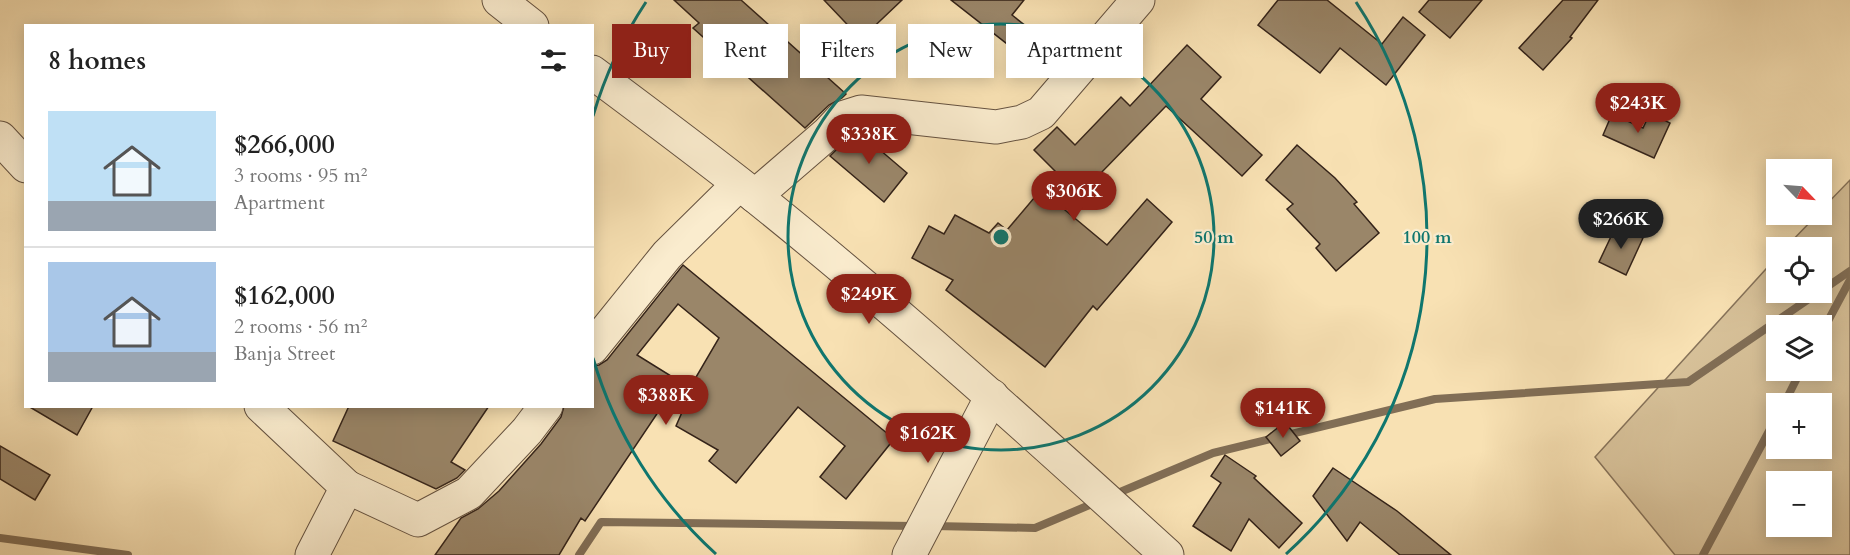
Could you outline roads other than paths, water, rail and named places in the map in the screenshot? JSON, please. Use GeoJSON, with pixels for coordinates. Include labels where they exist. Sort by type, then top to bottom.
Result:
{"type":"FeatureCollection","features":[{"type":"Feature","properties":{"kind":"street"},"geometry":{"type":"LineString","coordinates":[[499,0],[529,24]]}},
{"type":"Feature","properties":{"kind":"street"},"geometry":{"type":"LineString","coordinates":[[594,346],[667,255],[747,190],[828,133],[842,118],[861,112],[996,127],[1022,122],[1041,112],[1138,0]]}},
{"type":"Feature","properties":{"kind":"street"},"geometry":{"type":"LineString","coordinates":[[594,74],[747,190],[992,396],[1167,555]]}},
{"type":"Feature","properties":{"kind":"street"},"geometry":{"type":"LineString","coordinates":[[909,555],[992,396]]}},
{"type":"Feature","properties":{"kind":"street"},"geometry":{"type":"LineString","coordinates":[[263,408],[347,487],[418,520],[469,493],[527,431],[544,408]]}},
{"type":"Feature","properties":{"kind":"street"},"geometry":{"type":"LineString","coordinates":[[312,555],[347,487]]}},
{"type":"Feature","properties":{"kind":"waterway"},"geometry":{"type":"LineString","coordinates":[[1832,283],[1850,271]]}},
{"type":"Feature","properties":{"kind":"waterway"},"geometry":{"type":"LineString","coordinates":[[1831,315],[1850,280]]}},
{"type":"Feature","properties":{"kind":"waterway"},"geometry":{"type":"LineString","coordinates":[[1113,495],[1213,453],[1435,399],[1688,382],[1803,303]]}},
{"type":"Feature","properties":{"kind":"waterway"},"geometry":{"type":"LineString","coordinates":[[1790,393],[1796,381]]}},
{"type":"Feature","properties":{"kind":"waterway"},"geometry":{"type":"LineString","coordinates":[[1703,555],[1766,437]]}},
{"type":"Feature","properties":{"kind":"waterway"},"geometry":{"type":"LineString","coordinates":[[934,526],[1035,528],[1099,501]]}},
{"type":"Feature","properties":{"kind":"waterway"},"geometry":{"type":"LineString","coordinates":[[579,555],[601,522],[915,526]]}},
{"type":"Feature","properties":{"kind":"waterway"},"geometry":{"type":"LineString","coordinates":[[0,538],[128,555]]}}]}
